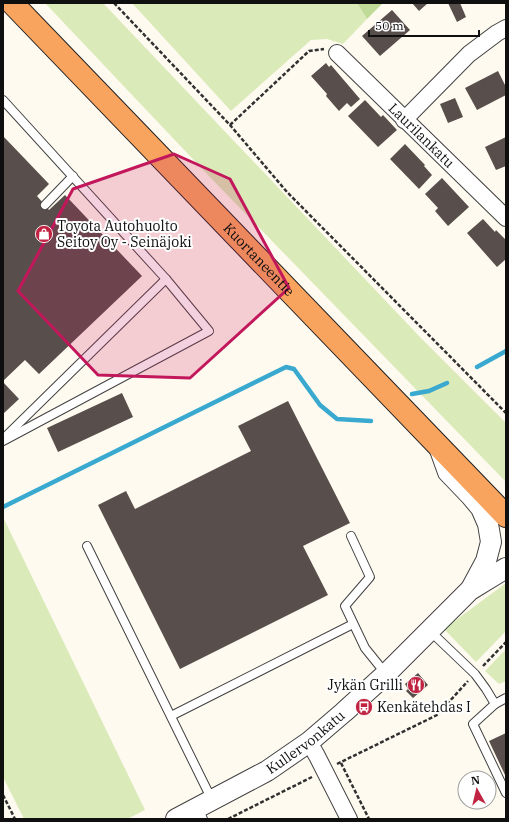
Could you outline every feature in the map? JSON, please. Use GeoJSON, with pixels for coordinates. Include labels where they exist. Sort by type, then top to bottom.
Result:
{"type":"FeatureCollection","features":[{"type":"Feature","properties":{"kind":"highway","name":"Kuortaneentie"},"geometry":{"type":"LineString","coordinates":[[12,3],[506,516]]}},
{"type":"Feature","properties":{"kind":"street"},"geometry":{"type":"LineString","coordinates":[[404,120],[469,54],[506,28]]}},
{"type":"Feature","properties":{"kind":"street","name":"Laurilankatu"},"geometry":{"type":"LineString","coordinates":[[337,53],[506,218]]}},
{"type":"Feature","properties":{"kind":"street","name":"Kullervonkatu"},"geometry":{"type":"LineString","coordinates":[[438,445],[448,472],[481,508],[488,524],[491,542],[486,561],[470,590]]}},
{"type":"Feature","properties":{"kind":"street","name":"Kullervonkatu"},"geometry":{"type":"LineString","coordinates":[[176,819],[204,809],[267,771],[309,742],[386,674],[470,590],[506,568]]}},
{"type":"Feature","properties":{"kind":"street"},"geometry":{"type":"LineString","coordinates":[[309,742],[349,819]]}},
{"type":"Feature","properties":{"kind":"lane"},"geometry":{"type":"LineString","coordinates":[[3,100],[166,279],[209,331],[3,440]]}},
{"type":"Feature","properties":{"kind":"lane"},"geometry":{"type":"LineString","coordinates":[[45,205],[73,176]]}},
{"type":"Feature","properties":{"kind":"lane"},"geometry":{"type":"LineString","coordinates":[[3,440],[166,279]]}},
{"type":"Feature","properties":{"kind":"lane"},"geometry":{"type":"LineString","coordinates":[[351,536],[370,577],[345,606],[365,648],[386,674]]}},
{"type":"Feature","properties":{"kind":"lane"},"geometry":{"type":"LineString","coordinates":[[87,546],[171,716],[204,809]]}},
{"type":"Feature","properties":{"kind":"lane"},"geometry":{"type":"LineString","coordinates":[[171,716],[353,624]]}},
{"type":"Feature","properties":{"kind":"lane"},"geometry":{"type":"LineString","coordinates":[[429,631],[475,674],[495,704]]}},
{"type":"Feature","properties":{"kind":"lane"},"geometry":{"type":"LineString","coordinates":[[506,698],[495,704],[473,724],[506,793]]}},
{"type":"Feature","properties":{"kind":"path"},"geometry":{"type":"LineString","coordinates":[[114,3],[230,125],[287,192],[506,413]]}},
{"type":"Feature","properties":{"kind":"path"},"geometry":{"type":"LineString","coordinates":[[230,125],[309,51],[323,48],[337,53]]}},
{"type":"Feature","properties":{"kind":"path"},"geometry":{"type":"LineString","coordinates":[[228,819],[437,714],[506,642]]}},
{"type":"Feature","properties":{"kind":"path"},"geometry":{"type":"LineString","coordinates":[[341,763],[369,819]]}},
{"type":"Feature","properties":{"kind":"path"},"geometry":{"type":"LineString","coordinates":[[3,795],[15,819]]}},
{"type":"Feature","properties":{"kind":"highlighted area"},"geometry":{"type":"Polygon","coordinates":[[[174,154],[230,179],[289,288],[190,378],[98,375],[18,291],[73,189],[174,154]]]}},
{"type":"Feature","properties":{"kind":"green space"},"geometry":{"type":"Polygon","coordinates":[[[45,3],[103,3],[419,336],[506,423],[506,482],[206,173],[45,3]]]}},
{"type":"Feature","properties":{"kind":"green space"},"geometry":{"type":"Polygon","coordinates":[[[132,3],[357,3],[367,19],[343,44],[327,39],[311,40],[231,111],[132,3]]]}},
{"type":"Feature","properties":{"kind":"green space"},"geometry":{"type":"Polygon","coordinates":[[[357,3],[383,3],[367,19],[357,3]]]}},
{"type":"Feature","properties":{"kind":"green space"},"geometry":{"type":"Polygon","coordinates":[[[3,517],[145,810],[127,819],[24,819],[3,777],[3,517]]]}},
{"type":"Feature","properties":{"kind":"green space"},"geometry":{"type":"Polygon","coordinates":[[[506,583],[506,631],[476,662],[444,629],[506,583]]]}},
{"type":"Feature","properties":{"kind":"green space"},"geometry":{"type":"Polygon","coordinates":[[[506,649],[506,681],[499,684],[485,671],[506,649]]]}},
{"type":"Feature","properties":{"kind":"building"},"geometry":{"type":"Polygon","coordinates":[[[412,3],[428,3],[419,11],[412,3]]]}},
{"type":"Feature","properties":{"kind":"building"},"geometry":{"type":"Polygon","coordinates":[[[448,3],[460,3],[466,17],[457,22],[448,3]]]}},
{"type":"Feature","properties":{"kind":"building"},"geometry":{"type":"Polygon","coordinates":[[[392,10],[410,30],[380,56],[362,36],[392,10]]]}},
{"type":"Feature","properties":{"kind":"building"},"geometry":{"type":"Polygon","coordinates":[[[326,63],[329,67],[331,65],[360,99],[351,107],[347,103],[339,111],[326,96],[327,94],[311,76],[326,63]]]}},
{"type":"Feature","properties":{"kind":"building"},"geometry":{"type":"Polygon","coordinates":[[[498,71],[506,87],[506,95],[477,110],[465,88],[498,71]]]}},
{"type":"Feature","properties":{"kind":"building"},"geometry":{"type":"Polygon","coordinates":[[[455,98],[463,117],[448,123],[440,104],[455,98]]]}},
{"type":"Feature","properties":{"kind":"building"},"geometry":{"type":"Polygon","coordinates":[[[365,100],[381,117],[383,115],[397,130],[378,147],[348,116],[365,100]]]}},
{"type":"Feature","properties":{"kind":"building"},"geometry":{"type":"Polygon","coordinates":[[[3,136],[49,184],[37,196],[49,210],[65,195],[142,276],[39,374],[25,360],[3,381],[3,136]]]}},
{"type":"Feature","properties":{"kind":"building"},"geometry":{"type":"Polygon","coordinates":[[[506,137],[506,166],[496,170],[485,147],[506,137]]]}},
{"type":"Feature","properties":{"kind":"building"},"geometry":{"type":"Polygon","coordinates":[[[405,144],[425,165],[424,166],[432,175],[419,189],[390,159],[405,144]]]}},
{"type":"Feature","properties":{"kind":"building"},"geometry":{"type":"Polygon","coordinates":[[[442,178],[469,207],[448,226],[435,211],[438,208],[425,194],[442,178]]]}},
{"type":"Feature","properties":{"kind":"building"},"geometry":{"type":"Polygon","coordinates":[[[483,219],[495,232],[496,230],[506,240],[506,259],[497,267],[467,233],[483,219]]]}},
{"type":"Feature","properties":{"kind":"building"},"geometry":{"type":"Polygon","coordinates":[[[3,382],[19,399],[3,414],[3,382]]]}},
{"type":"Feature","properties":{"kind":"building"},"geometry":{"type":"Polygon","coordinates":[[[122,393],[133,417],[58,452],[47,428],[122,393]]]}},
{"type":"Feature","properties":{"kind":"building"},"geometry":{"type":"Polygon","coordinates":[[[288,401],[350,523],[303,546],[328,595],[180,669],[98,505],[126,491],[135,509],[251,451],[238,426],[288,401]]]}},
{"type":"Feature","properties":{"kind":"building"},"geometry":{"type":"Polygon","coordinates":[[[418,673],[428,685],[413,698],[406,691],[408,689],[405,684],[418,673]]]}},
{"type":"Feature","properties":{"kind":"building"},"geometry":{"type":"Polygon","coordinates":[[[506,733],[506,777],[489,741],[506,733]]]}},
{"type":"Feature","properties":{"kind":"waterway"},"geometry":{"type":"LineString","coordinates":[[477,367],[506,351]]}},
{"type":"Feature","properties":{"kind":"waterway"},"geometry":{"type":"LineString","coordinates":[[3,507],[286,367],[294,369],[320,405],[337,419],[371,421]]}},
{"type":"Feature","properties":{"kind":"waterway"},"geometry":{"type":"LineString","coordinates":[[412,394],[429,391],[447,383]]}},
{"type":"Feature","properties":{"kind":"place","name":"Toyota Autohuolto Seitoy Oy - Seinäjoki"},"geometry":{"type":"Point","coordinates":[44,234]}},
{"type":"Feature","properties":{"kind":"place","name":"Jykän Grilli"},"geometry":{"type":"Point","coordinates":[416,685]}},
{"type":"Feature","properties":{"kind":"place","name":"Kenkätehdas I"},"geometry":{"type":"Point","coordinates":[364,707]}}]}
